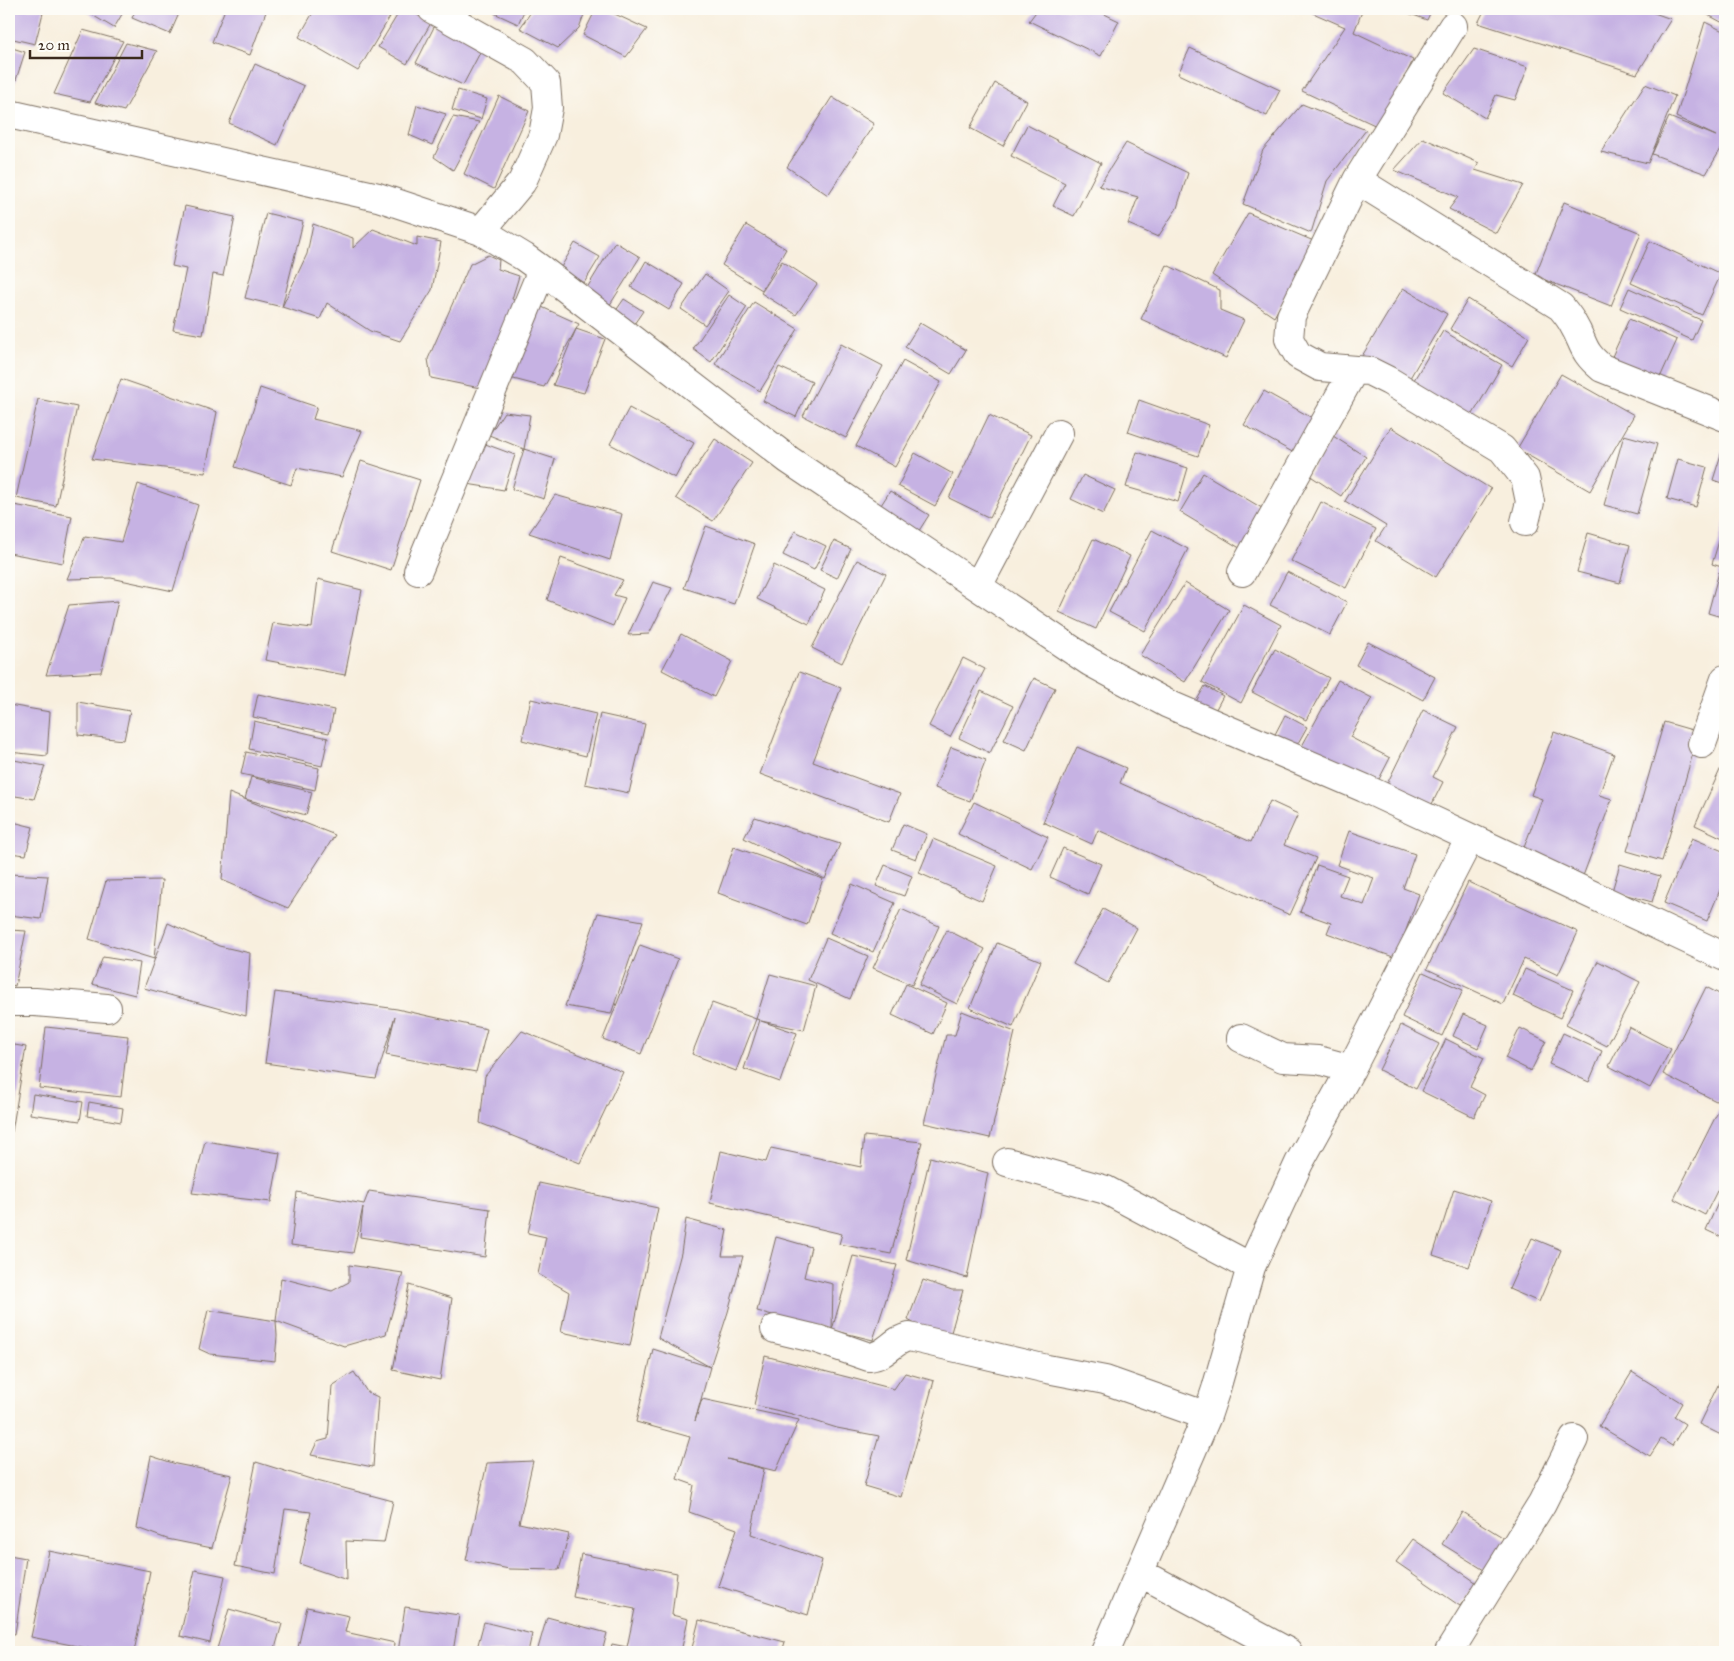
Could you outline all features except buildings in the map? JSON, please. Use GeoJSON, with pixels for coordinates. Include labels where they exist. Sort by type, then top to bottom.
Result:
{"type":"FeatureCollection","features":[{"type":"Feature","properties":{"kind":"street"},"geometry":{"type":"LineString","coordinates":[[432,9],[525,61],[546,83],[548,108],[543,135],[522,182],[481,231]]}},
{"type":"Feature","properties":{"kind":"street"},"geometry":{"type":"LineString","coordinates":[[1453,26],[1357,180],[1291,316],[1289,339],[1298,355],[1320,367],[1369,371],[1502,449],[1525,478],[1530,502],[1526,522]]}},
{"type":"Feature","properties":{"kind":"street"},"geometry":{"type":"LineString","coordinates":[[9,114],[378,197],[481,231],[542,270],[789,460],[1090,662],[1168,704],[1364,788],[1725,957]]}},
{"type":"Feature","properties":{"kind":"street"},"geometry":{"type":"LineString","coordinates":[[1357,180],[1561,307],[1574,324],[1582,345],[1590,358],[1602,368],[1725,417]]}},
{"type":"Feature","properties":{"kind":"street"},"geometry":{"type":"LineString","coordinates":[[418,571],[542,270]]}},
{"type":"Feature","properties":{"kind":"street"},"geometry":{"type":"LineString","coordinates":[[1242,572],[1354,370]]}},
{"type":"Feature","properties":{"kind":"street"},"geometry":{"type":"LineString","coordinates":[[978,586],[1060,433]]}},
{"type":"Feature","properties":{"kind":"street"},"geometry":{"type":"LineString","coordinates":[[1702,744],[1725,679]]}},
{"type":"Feature","properties":{"kind":"street"},"geometry":{"type":"LineString","coordinates":[[1105,1652],[1207,1416],[1251,1267],[1299,1163],[1351,1069],[1470,838]]}},
{"type":"Feature","properties":{"kind":"street"},"geometry":{"type":"LineString","coordinates":[[9,1002],[35,1002],[107,1008]]}},
{"type":"Feature","properties":{"kind":"street"},"geometry":{"type":"LineString","coordinates":[[1241,1038],[1284,1058],[1318,1060],[1351,1069]]}},
{"type":"Feature","properties":{"kind":"street"},"geometry":{"type":"LineString","coordinates":[[1007,1162],[1106,1190],[1251,1267]]}},
{"type":"Feature","properties":{"kind":"street"},"geometry":{"type":"LineString","coordinates":[[775,1329],[818,1339],[869,1357],[878,1356],[886,1351],[899,1338],[909,1337],[1047,1369],[1105,1380],[1207,1416]]}},
{"type":"Feature","properties":{"kind":"street"},"geometry":{"type":"LineString","coordinates":[[1449,1652],[1542,1503],[1574,1439]]}},
{"type":"Feature","properties":{"kind":"street"},"geometry":{"type":"LineString","coordinates":[[1139,1572],[1288,1652]]}}]}
